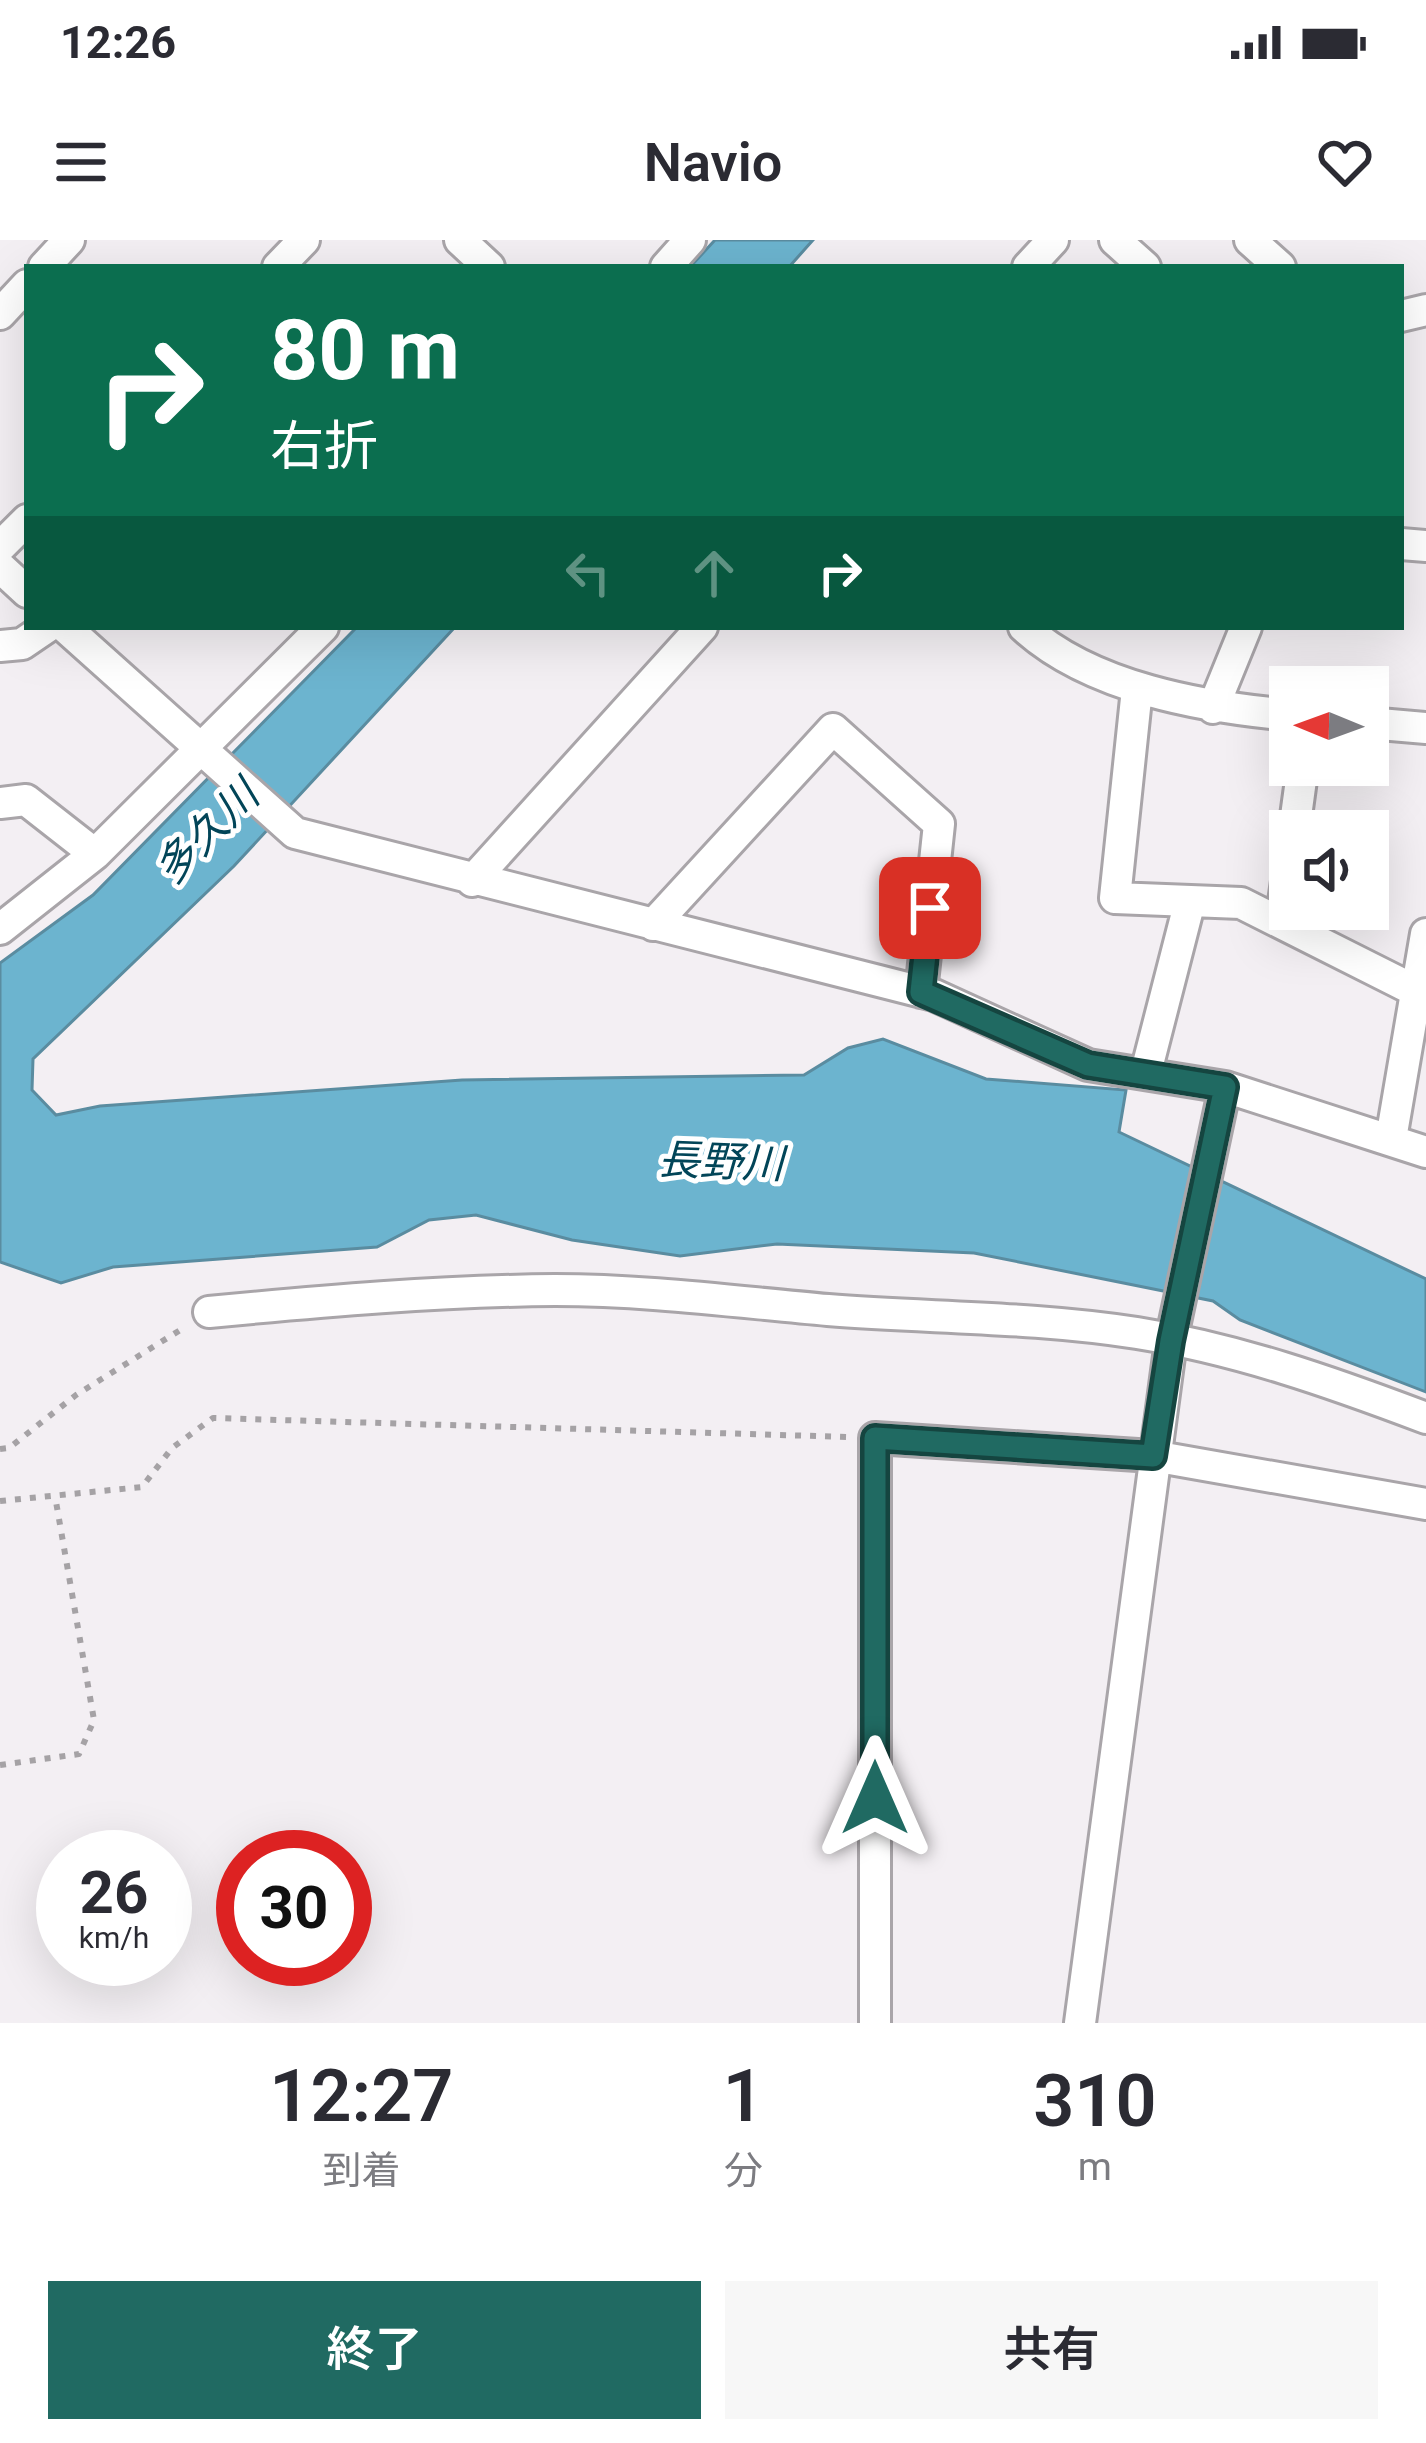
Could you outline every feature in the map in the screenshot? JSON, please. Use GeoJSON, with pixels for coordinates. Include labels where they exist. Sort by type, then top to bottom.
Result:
{"type":"FeatureCollection","features":[{"type":"Feature","properties":{"kind":"street"},"geometry":{"type":"LineString","coordinates":[[47,264],[70,240]]}},
{"type":"Feature","properties":{"kind":"street"},"geometry":{"type":"LineString","coordinates":[[281,264],[304,240]]}},
{"type":"Feature","properties":{"kind":"street"},"geometry":{"type":"LineString","coordinates":[[460,240],[486,264]]}},
{"type":"Feature","properties":{"kind":"street"},"geometry":{"type":"LineString","coordinates":[[669,264],[690,240]]}},
{"type":"Feature","properties":{"kind":"street"},"geometry":{"type":"LineString","coordinates":[[1031,264],[1053,240]]}},
{"type":"Feature","properties":{"kind":"street"},"geometry":{"type":"LineString","coordinates":[[1115,240],[1142,264]]}},
{"type":"Feature","properties":{"kind":"street"},"geometry":{"type":"LineString","coordinates":[[1250,240],[1277,264]]}},
{"type":"Feature","properties":{"kind":"street"},"geometry":{"type":"LineString","coordinates":[[0,314],[24,288]]}},
{"type":"Feature","properties":{"kind":"street"},"geometry":{"type":"LineString","coordinates":[[0,548],[24,523]]}},
{"type":"Feature","properties":{"kind":"street"},"geometry":{"type":"LineString","coordinates":[[0,567],[24,589]]}},
{"type":"Feature","properties":{"kind":"street"},"geometry":{"type":"LineString","coordinates":[[0,646],[22,644],[43,630]]}},
{"type":"Feature","properties":{"kind":"street"},"geometry":{"type":"LineString","coordinates":[[68,630],[295,833],[921,992],[1088,1065],[1146,1072],[1426,1152]]}},
{"type":"Feature","properties":{"kind":"street"},"geometry":{"type":"LineString","coordinates":[[0,928],[95,854],[319,630]]}},
{"type":"Feature","properties":{"kind":"street"},"geometry":{"type":"LineString","coordinates":[[472,880],[699,630]]}},
{"type":"Feature","properties":{"kind":"street"},"geometry":{"type":"LineString","coordinates":[[1027,630],[1039,641],[1137,688],[1213,707],[1269,713]]}},
{"type":"Feature","properties":{"kind":"street"},"geometry":{"type":"LineString","coordinates":[[1213,707],[1245,630]]}},
{"type":"Feature","properties":{"kind":"street"},"geometry":{"type":"LineString","coordinates":[[1137,688],[1115,898],[1240,903],[1269,917]]}},
{"type":"Feature","properties":{"kind":"street"},"geometry":{"type":"LineString","coordinates":[[1389,725],[1426,728]]}},
{"type":"Feature","properties":{"kind":"street"},"geometry":{"type":"LineString","coordinates":[[653,926],[832,729],[939,824],[921,992]]}},
{"type":"Feature","properties":{"kind":"street"},"geometry":{"type":"LineString","coordinates":[[0,803],[26,800],[95,854]]}},
{"type":"Feature","properties":{"kind":"street"},"geometry":{"type":"LineString","coordinates":[[1146,1072],[1190,901]]}},
{"type":"Feature","properties":{"kind":"street"},"geometry":{"type":"LineString","coordinates":[[1298,930],[1420,981]]}},
{"type":"Feature","properties":{"kind":"street"},"geometry":{"type":"LineString","coordinates":[[1391,1139],[1426,934]]}},
{"type":"Feature","properties":{"kind":"street"},"geometry":{"type":"LineString","coordinates":[[1080,2023],[1153,1456],[1171,1341],[1223,1094]]}},
{"type":"Feature","properties":{"kind":"street"},"geometry":{"type":"LineString","coordinates":[[208,1312],[329,1300],[576,1291],[683,1294],[826,1310],[1056,1323],[1256,1358],[1426,1418]]}},
{"type":"Feature","properties":{"kind":"street"},"geometry":{"type":"LineString","coordinates":[[875,2023],[875,1438],[1153,1456],[1426,1504]]}},
{"type":"Feature","properties":{"kind":"path"},"geometry":{"type":"LineString","coordinates":[[0,1448],[9,1448],[76,1394],[208,1312]]}},
{"type":"Feature","properties":{"kind":"path"},"geometry":{"type":"LineString","coordinates":[[0,1501],[142,1487],[172,1448],[213,1418],[875,1438]]}},
{"type":"Feature","properties":{"kind":"path"},"geometry":{"type":"LineString","coordinates":[[0,1765],[79,1754],[94,1720],[55,1495]]}},
{"type":"Feature","properties":{"kind":"water"},"geometry":{"type":"Polygon","coordinates":[[[715,240],[813,240],[792,264],[693,264],[715,240]]]}},
{"type":"Feature","properties":{"kind":"water"},"geometry":{"type":"Polygon","coordinates":[[[354,630],[452,630],[234,866],[33,1059],[32,1090],[56,1115],[100,1106],[462,1080],[804,1075],[848,1048],[883,1039],[986,1079],[1126,1090],[1119,1132],[1426,1279],[1426,1392],[1240,1320],[1213,1301],[974,1253],[777,1244],[680,1256],[572,1240],[476,1215],[429,1220],[377,1247],[113,1267],[61,1283],[0,1262],[0,963],[93,895],[354,630]]]}},
{"type":"Feature","properties":{"kind":"route"},"geometry":{"type":"LineString","coordinates":[[875,1798],[875,1438],[1153,1456],[1171,1341],[1225,1087],[1088,1065],[921,992],[930,908]]}},
{"type":"Feature","properties":{"kind":"water label","name":"多久川"},"geometry":{"type":"Point","coordinates":[206,832]}},
{"type":"Feature","properties":{"kind":"water label","name":"長野川"},"geometry":{"type":"Point","coordinates":[721,1161]}}]}
